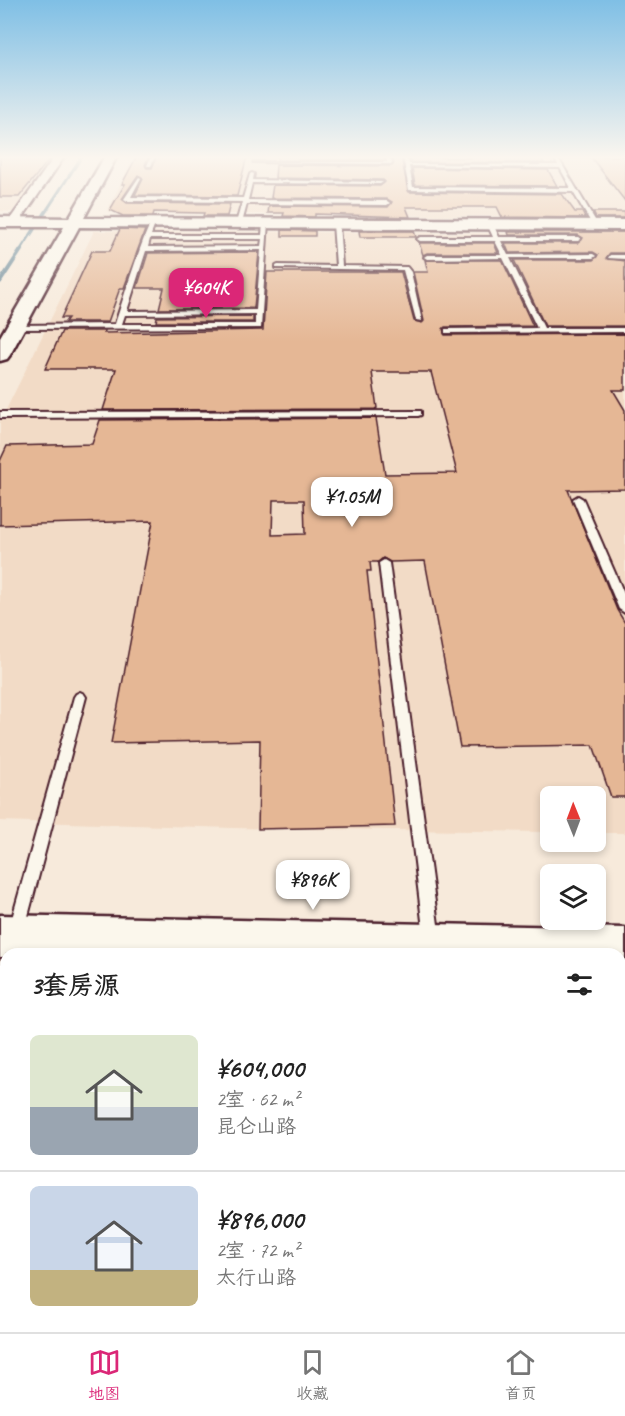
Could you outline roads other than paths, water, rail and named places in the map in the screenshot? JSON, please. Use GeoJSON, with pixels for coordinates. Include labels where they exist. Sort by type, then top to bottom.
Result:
{"type":"FeatureCollection","features":[{"type":"Feature","properties":{"kind":"street"},"geometry":{"type":"LineString","coordinates":[[0,355],[77,218]]}},
{"type":"Feature","properties":{"kind":"street"},"geometry":{"type":"LineString","coordinates":[[7,222],[75,222],[150,230],[239,223],[266,230],[336,223],[494,231],[625,225]]}},
{"type":"Feature","properties":{"kind":"lane"},"geometry":{"type":"LineString","coordinates":[[239,223],[240,218]]}},
{"type":"Feature","properties":{"kind":"lane"},"geometry":{"type":"LineString","coordinates":[[591,218],[595,225]]}},
{"type":"Feature","properties":{"kind":"lane"},"geometry":{"type":"LineString","coordinates":[[336,223],[339,267]]}},
{"type":"Feature","properties":{"kind":"lane"},"geometry":{"type":"LineString","coordinates":[[16,327],[258,326],[266,230],[150,230],[118,326]]}},
{"type":"Feature","properties":{"kind":"lane"},"geometry":{"type":"LineString","coordinates":[[420,239],[494,231],[578,239]]}},
{"type":"Feature","properties":{"kind":"lane"},"geometry":{"type":"LineString","coordinates":[[494,231],[541,330]]}},
{"type":"Feature","properties":{"kind":"lane"},"geometry":{"type":"LineString","coordinates":[[143,249],[264,248]]}},
{"type":"Feature","properties":{"kind":"lane"},"geometry":{"type":"LineString","coordinates":[[427,256],[593,256]]}},
{"type":"Feature","properties":{"kind":"lane"},"geometry":{"type":"LineString","coordinates":[[610,257],[625,257]]}},
{"type":"Feature","properties":{"kind":"lane"},"geometry":{"type":"LineString","coordinates":[[278,267],[405,268],[420,320]]}},
{"type":"Feature","properties":{"kind":"lane"},"geometry":{"type":"LineString","coordinates":[[122,314],[259,312]]}},
{"type":"Feature","properties":{"kind":"lane"},"geometry":{"type":"LineString","coordinates":[[448,331],[625,330]]}},
{"type":"Feature","properties":{"kind":"lane"},"geometry":{"type":"LineString","coordinates":[[0,415],[418,413]]}},
{"type":"Feature","properties":{"kind":"lane"},"geometry":{"type":"LineString","coordinates":[[578,499],[625,609]]}},
{"type":"Feature","properties":{"kind":"lane"},"geometry":{"type":"LineString","coordinates":[[384,563],[433,948]]}},
{"type":"Feature","properties":{"kind":"lane"},"geometry":{"type":"LineString","coordinates":[[8,948],[80,697]]}},
{"type":"Feature","properties":{"kind":"waterway"},"geometry":{"type":"LineString","coordinates":[[20,251],[37,225]]}},
{"type":"Feature","properties":{"kind":"waterway"},"geometry":{"type":"LineString","coordinates":[[0,282],[21,250]]}}]}
